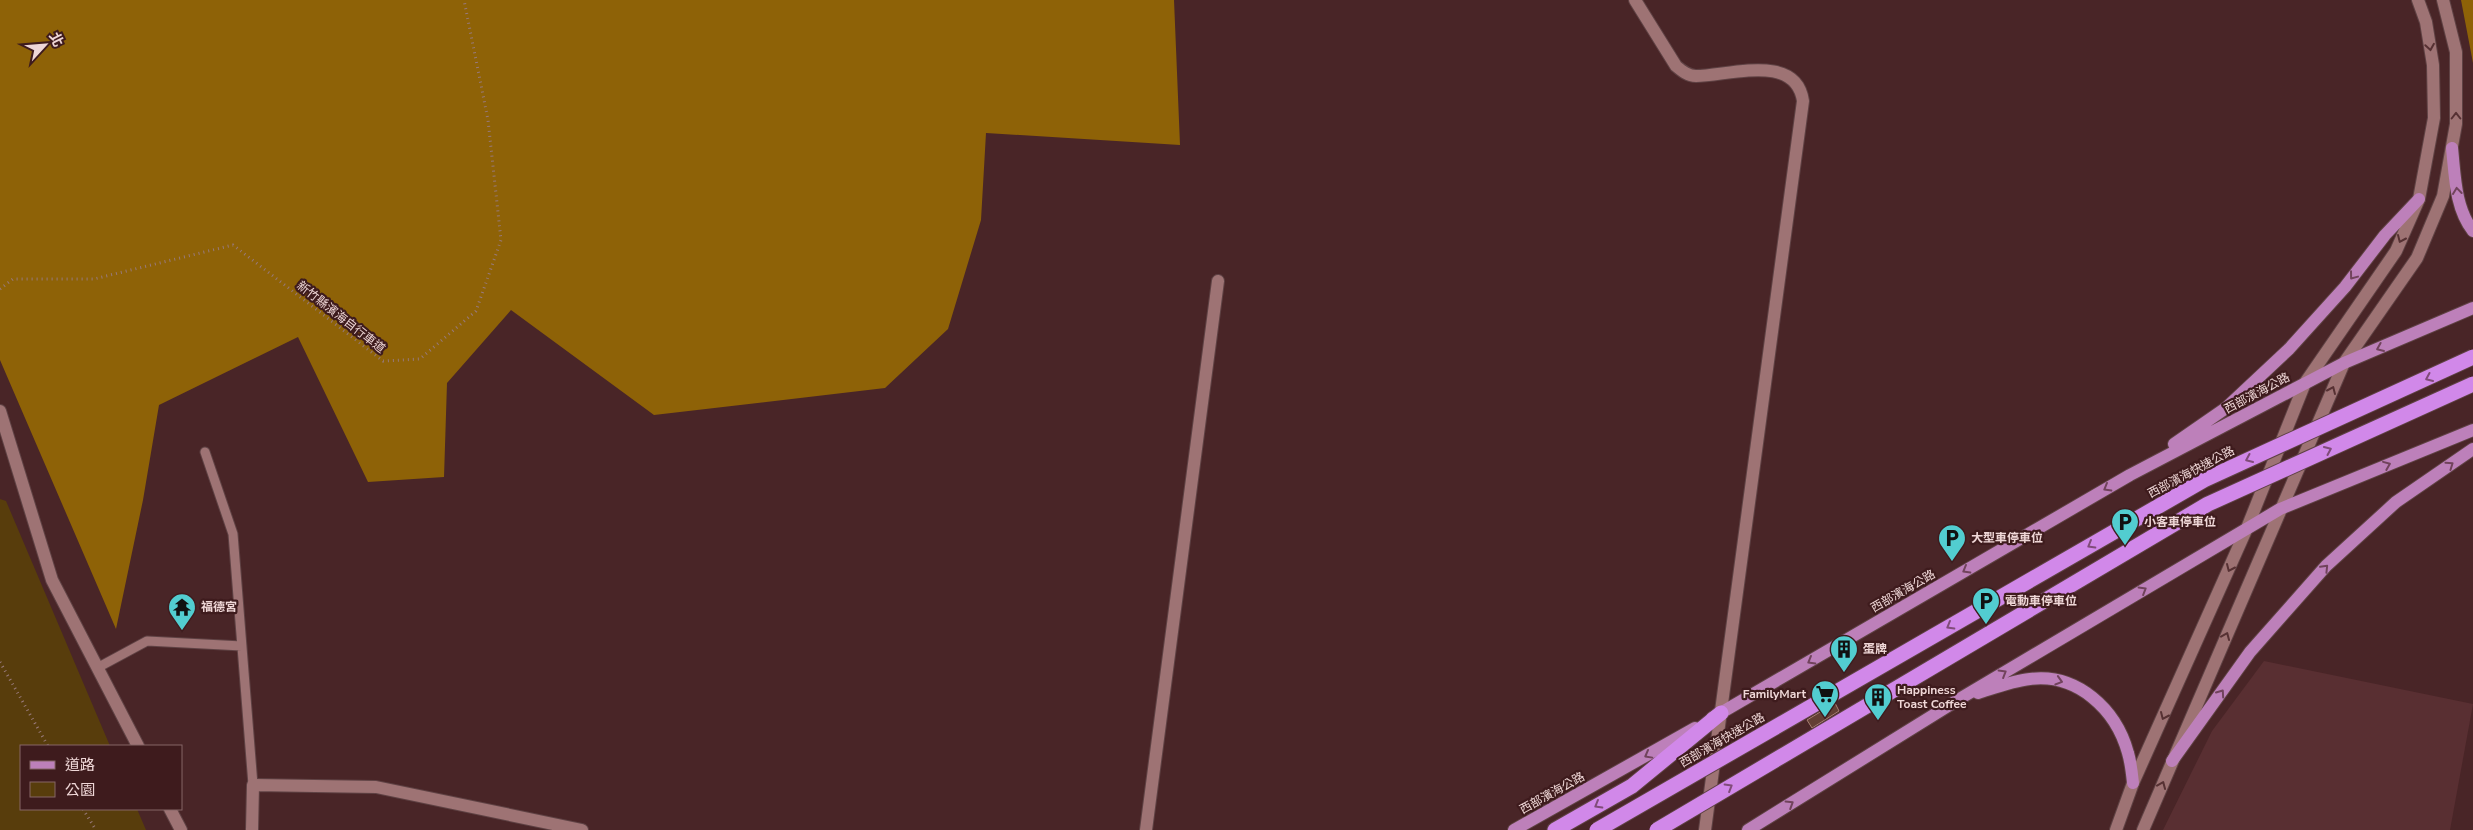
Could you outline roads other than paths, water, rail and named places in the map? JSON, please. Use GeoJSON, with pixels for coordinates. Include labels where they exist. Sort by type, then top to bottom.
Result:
{"type":"FeatureCollection","features":[{"type":"Feature","properties":{"kind":"highway","name":"西部濱海快速公路"},"geometry":{"type":"LineString","coordinates":[[1597,830],[2204,480],[2473,357]]}},
{"type":"Feature","properties":{"kind":"highway"},"geometry":{"type":"LineString","coordinates":[[1657,830],[2208,504],[2473,384]]}},
{"type":"Feature","properties":{"kind":"highway"},"geometry":{"type":"LineString","coordinates":[[1555,830],[1632,786],[1721,714]]}},
{"type":"Feature","properties":{"kind":"main road"},"geometry":{"type":"LineString","coordinates":[[2452,148],[2458,203],[2467,224],[2473,231]]}},
{"type":"Feature","properties":{"kind":"main road"},"geometry":{"type":"LineString","coordinates":[[2130,475],[2226,408],[2289,350],[2345,287],[2385,235],[2418,200]]}},
{"type":"Feature","properties":{"kind":"main road","name":"西部濱海公路"},"geometry":{"type":"LineString","coordinates":[[1514,830],[1721,714],[2130,475],[2344,363],[2473,308]]}},
{"type":"Feature","properties":{"kind":"main road"},"geometry":{"type":"LineString","coordinates":[[1748,830],[1961,698],[2280,509],[2473,430]]}},
{"type":"Feature","properties":{"kind":"main road"},"geometry":{"type":"LineString","coordinates":[[2172,761],[2250,652],[2326,566],[2396,502],[2473,449]]}},
{"type":"Feature","properties":{"kind":"main road"},"geometry":{"type":"LineString","coordinates":[[1961,698],[2029,679],[2051,678],[2074,686],[2092,696],[2109,714],[2128,752],[2134,783]]}},
{"type":"Feature","properties":{"kind":"street"},"geometry":{"type":"LineString","coordinates":[[1635,0],[1676,66],[1686,73],[1695,76],[1748,69],[1780,73],[1789,76],[1798,83],[1803,100],[1705,830]]}},
{"type":"Feature","properties":{"kind":"street"},"geometry":{"type":"LineString","coordinates":[[2116,830],[2134,783],[2247,528],[2304,383],[2396,251],[2418,200],[2434,118],[2433,65],[2426,22],[2418,0]]}},
{"type":"Feature","properties":{"kind":"street"},"geometry":{"type":"LineString","coordinates":[[2143,830],[2344,363],[2417,258],[2442,196],[2456,124],[2456,52],[2443,0]]}},
{"type":"Feature","properties":{"kind":"street"},"geometry":{"type":"LineString","coordinates":[[1146,830],[1218,281]]}},
{"type":"Feature","properties":{"kind":"street"},"geometry":{"type":"LineString","coordinates":[[0,411],[52,580],[137,745]]}},
{"type":"Feature","properties":{"kind":"street"},"geometry":{"type":"LineString","coordinates":[[252,830],[253,785],[376,787],[582,830]]}},
{"type":"Feature","properties":{"kind":"street"},"geometry":{"type":"LineString","coordinates":[[171,810],[181,830]]}},
{"type":"Feature","properties":{"kind":"lane"},"geometry":{"type":"LineString","coordinates":[[205,452],[233,534],[253,785]]}},
{"type":"Feature","properties":{"kind":"lane"},"geometry":{"type":"LineString","coordinates":[[97,668],[147,641],[242,646]]}},
{"type":"Feature","properties":{"kind":"place","name":"小客車停車位"},"geometry":{"type":"Point","coordinates":[2125,546]}},
{"type":"Feature","properties":{"kind":"place","name":"大型車停車位"},"geometry":{"type":"Point","coordinates":[1952,562]}},
{"type":"Feature","properties":{"kind":"place","name":"電動車停車位"},"geometry":{"type":"Point","coordinates":[1986,625]}},
{"type":"Feature","properties":{"kind":"place","name":"福德宮"},"geometry":{"type":"Point","coordinates":[182,631]}},
{"type":"Feature","properties":{"kind":"place","name":"蛋牌"},"geometry":{"type":"Point","coordinates":[1844,673]}},
{"type":"Feature","properties":{"kind":"place","name":"FamilyMart"},"geometry":{"type":"Point","coordinates":[1825,718]}},
{"type":"Feature","properties":{"kind":"place","name":"Happiness Toast Coffee"},"geometry":{"type":"Point","coordinates":[1878,721]}}]}
